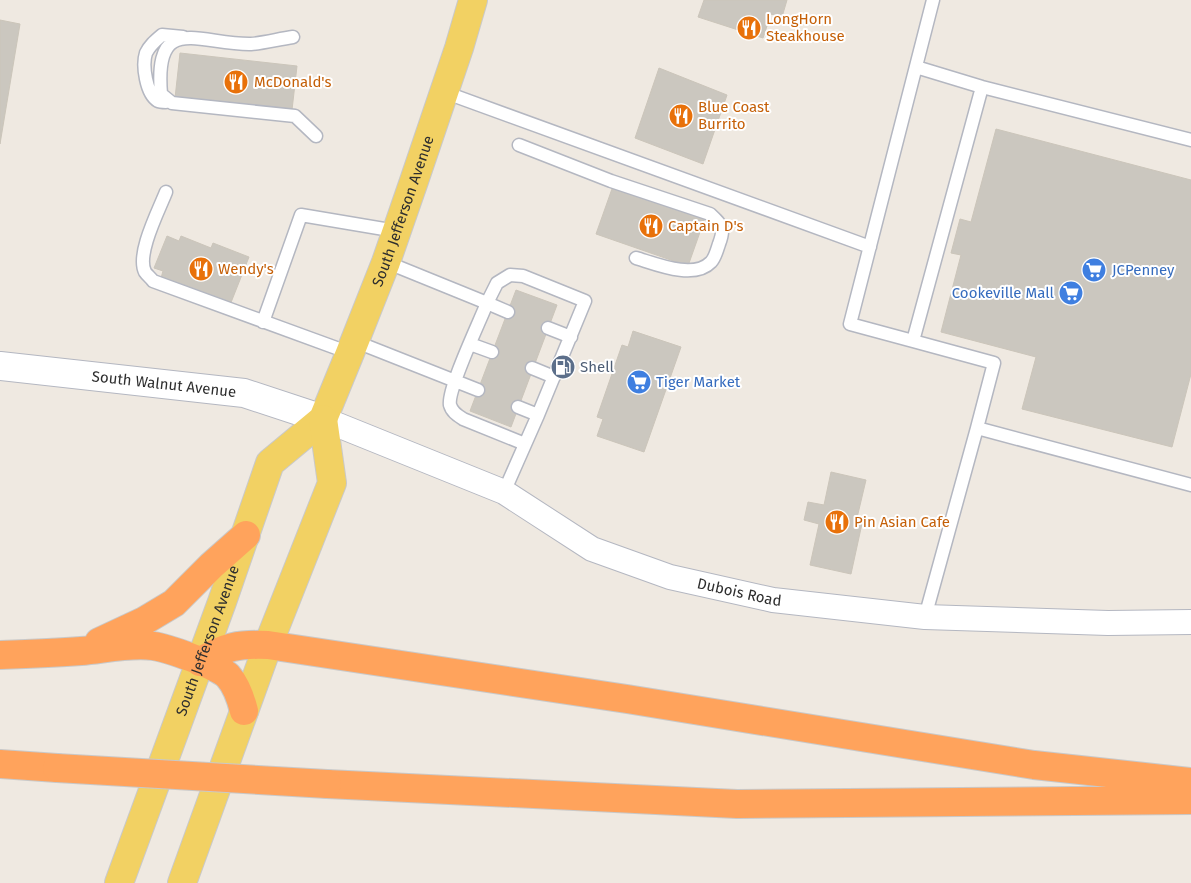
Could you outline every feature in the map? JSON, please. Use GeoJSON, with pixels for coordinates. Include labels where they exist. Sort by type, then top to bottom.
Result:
{"type":"FeatureCollection","features":[{"type":"Feature","properties":{"kind":"highway"},"geometry":{"type":"LineString","coordinates":[[80,651],[144,622],[174,603],[246,535]]}},
{"type":"Feature","properties":{"kind":"highway"},"geometry":{"type":"LineString","coordinates":[[200,662],[213,653],[226,648],[244,644],[268,644],[636,700],[1034,765],[1191,782]]}},
{"type":"Feature","properties":{"kind":"highway"},"geometry":{"type":"LineString","coordinates":[[0,655],[80,651],[141,645],[155,646],[200,662],[227,676],[236,687],[244,711]]}},
{"type":"Feature","properties":{"kind":"highway"},"geometry":{"type":"LineString","coordinates":[[0,764],[327,784],[737,804],[1191,800]]}},
{"type":"Feature","properties":{"kind":"main road","name":"South Jefferson Avenue"},"geometry":{"type":"LineString","coordinates":[[119,883],[246,535],[270,463],[323,419],[352,347],[386,262],[473,0]]}},
{"type":"Feature","properties":{"kind":"main road"},"geometry":{"type":"LineString","coordinates":[[182,883],[268,644],[332,483],[323,419]]}},
{"type":"Feature","properties":{"kind":"street","name":"South Walnut Avenue"},"geometry":{"type":"LineString","coordinates":[[0,366],[244,393],[323,419]]}},
{"type":"Feature","properties":{"kind":"street","name":"Dubois Road"},"geometry":{"type":"LineString","coordinates":[[323,419],[504,492],[592,549],[670,577],[773,600],[925,617],[1108,623],[1191,622]]}},
{"type":"Feature","properties":{"kind":"lane"},"geometry":{"type":"LineString","coordinates":[[925,617],[994,363],[850,324],[933,0]]}},
{"type":"Feature","properties":{"kind":"lane"},"geometry":{"type":"LineString","coordinates":[[293,37],[251,44],[162,35],[152,44],[146,55],[145,70],[148,89],[158,101],[295,116],[316,136]]}},
{"type":"Feature","properties":{"kind":"lane"},"geometry":{"type":"LineString","coordinates":[[172,103],[161,94],[160,82],[164,53],[169,45],[183,37]]}},
{"type":"Feature","properties":{"kind":"lane"},"geometry":{"type":"LineString","coordinates":[[916,67],[982,87],[1191,140]]}},
{"type":"Feature","properties":{"kind":"lane"},"geometry":{"type":"LineString","coordinates":[[913,341],[982,87]]}},
{"type":"Feature","properties":{"kind":"lane"},"geometry":{"type":"LineString","coordinates":[[444,92],[870,247]]}},
{"type":"Feature","properties":{"kind":"lane"},"geometry":{"type":"LineString","coordinates":[[519,146],[611,181],[710,214],[721,224],[723,234],[712,262],[699,270],[686,271],[636,258]]}},
{"type":"Feature","properties":{"kind":"lane"},"geometry":{"type":"LineString","coordinates":[[166,192],[144,249],[143,261],[145,271],[153,281],[263,322],[352,347],[455,380],[478,390]]}},
{"type":"Feature","properties":{"kind":"lane"},"geometry":{"type":"LineString","coordinates":[[263,322],[301,215],[396,231]]}},
{"type":"Feature","properties":{"kind":"lane"},"geometry":{"type":"LineString","coordinates":[[386,262],[508,312]]}},
{"type":"Feature","properties":{"kind":"lane"},"geometry":{"type":"LineString","coordinates":[[504,492],[585,301],[523,276],[510,275],[497,283],[487,303],[455,380],[450,404],[454,413],[463,419],[524,444]]}},
{"type":"Feature","properties":{"kind":"lane"},"geometry":{"type":"LineString","coordinates":[[548,328],[571,337]]}},
{"type":"Feature","properties":{"kind":"lane"},"geometry":{"type":"LineString","coordinates":[[470,344],[492,352]]}},
{"type":"Feature","properties":{"kind":"lane"},"geometry":{"type":"LineString","coordinates":[[532,368],[554,377]]}},
{"type":"Feature","properties":{"kind":"lane"},"geometry":{"type":"LineString","coordinates":[[518,407],[538,415]]}},
{"type":"Feature","properties":{"kind":"lane"},"geometry":{"type":"LineString","coordinates":[[977,428],[1191,485]]}},
{"type":"Feature","properties":{"kind":"building","name":"LongHorn Steakhouse"},"geometry":{"type":"Polygon","coordinates":[[[704,0],[787,0],[782,17],[771,14],[763,38],[698,17],[704,0]]]}},
{"type":"Feature","properties":{"kind":"building"},"geometry":{"type":"Polygon","coordinates":[[[0,20],[20,24],[0,144],[0,20]]]}},
{"type":"Feature","properties":{"kind":"building","name":"McDonald's"},"geometry":{"type":"Polygon","coordinates":[[[180,53],[297,66],[292,110],[175,98],[180,53]]]}},
{"type":"Feature","properties":{"kind":"building","name":"Blue Coast Burrito"},"geometry":{"type":"Polygon","coordinates":[[[659,68],[727,95],[703,164],[635,138],[659,68]]]}},
{"type":"Feature","properties":{"kind":"building","name":"Cookeville Mall"},"geometry":{"type":"Polygon","coordinates":[[[996,129],[1191,180],[1191,374],[1172,447],[1022,409],[1036,357],[941,332],[961,255],[951,253],[960,219],[971,222],[996,129]]]}},
{"type":"Feature","properties":{"kind":"building","name":"Captain D's"},"geometry":{"type":"Polygon","coordinates":[[[613,186],[705,218],[688,266],[596,234],[613,186]]]}},
{"type":"Feature","properties":{"kind":"building","name":"Wendy's"},"geometry":{"type":"Polygon","coordinates":[[[167,236],[179,241],[181,236],[211,248],[213,243],[249,257],[230,305],[161,278],[163,271],[154,268],[167,236]]]}},
{"type":"Feature","properties":{"kind":"building"},"geometry":{"type":"Polygon","coordinates":[[[516,290],[557,305],[511,427],[470,411],[516,290]]]}},
{"type":"Feature","properties":{"kind":"building","name":"Tiger Market"},"geometry":{"type":"Polygon","coordinates":[[[633,331],[681,347],[644,452],[597,436],[603,419],[597,417],[622,345],[628,347],[633,331]]]}},
{"type":"Feature","properties":{"kind":"building","name":"Pin Asian Cafe"},"geometry":{"type":"Polygon","coordinates":[[[831,472],[866,480],[857,518],[863,519],[851,574],[810,565],[819,524],[804,520],[808,502],[824,505],[831,472]]]}},
{"type":"Feature","properties":{"kind":"place","name":"LongHorn Steakhouse"},"geometry":{"type":"Point","coordinates":[749,28]}},
{"type":"Feature","properties":{"kind":"place","name":"McDonald's"},"geometry":{"type":"Point","coordinates":[236,82]}},
{"type":"Feature","properties":{"kind":"place","name":"Blue Coast Burrito"},"geometry":{"type":"Point","coordinates":[681,116]}},
{"type":"Feature","properties":{"kind":"place","name":"Captain D's"},"geometry":{"type":"Point","coordinates":[651,226]}},
{"type":"Feature","properties":{"kind":"place","name":"Wendy's"},"geometry":{"type":"Point","coordinates":[201,269]}},
{"type":"Feature","properties":{"kind":"place","name":"JCPenney"},"geometry":{"type":"Point","coordinates":[1094,270]}},
{"type":"Feature","properties":{"kind":"place","name":"Cookeville Mall"},"geometry":{"type":"Point","coordinates":[1071,293]}},
{"type":"Feature","properties":{"kind":"place","name":"Shell"},"geometry":{"type":"Point","coordinates":[563,367]}},
{"type":"Feature","properties":{"kind":"place","name":"Tiger Market"},"geometry":{"type":"Point","coordinates":[639,382]}},
{"type":"Feature","properties":{"kind":"place","name":"Pin Asian Cafe"},"geometry":{"type":"Point","coordinates":[837,522]}}]}
